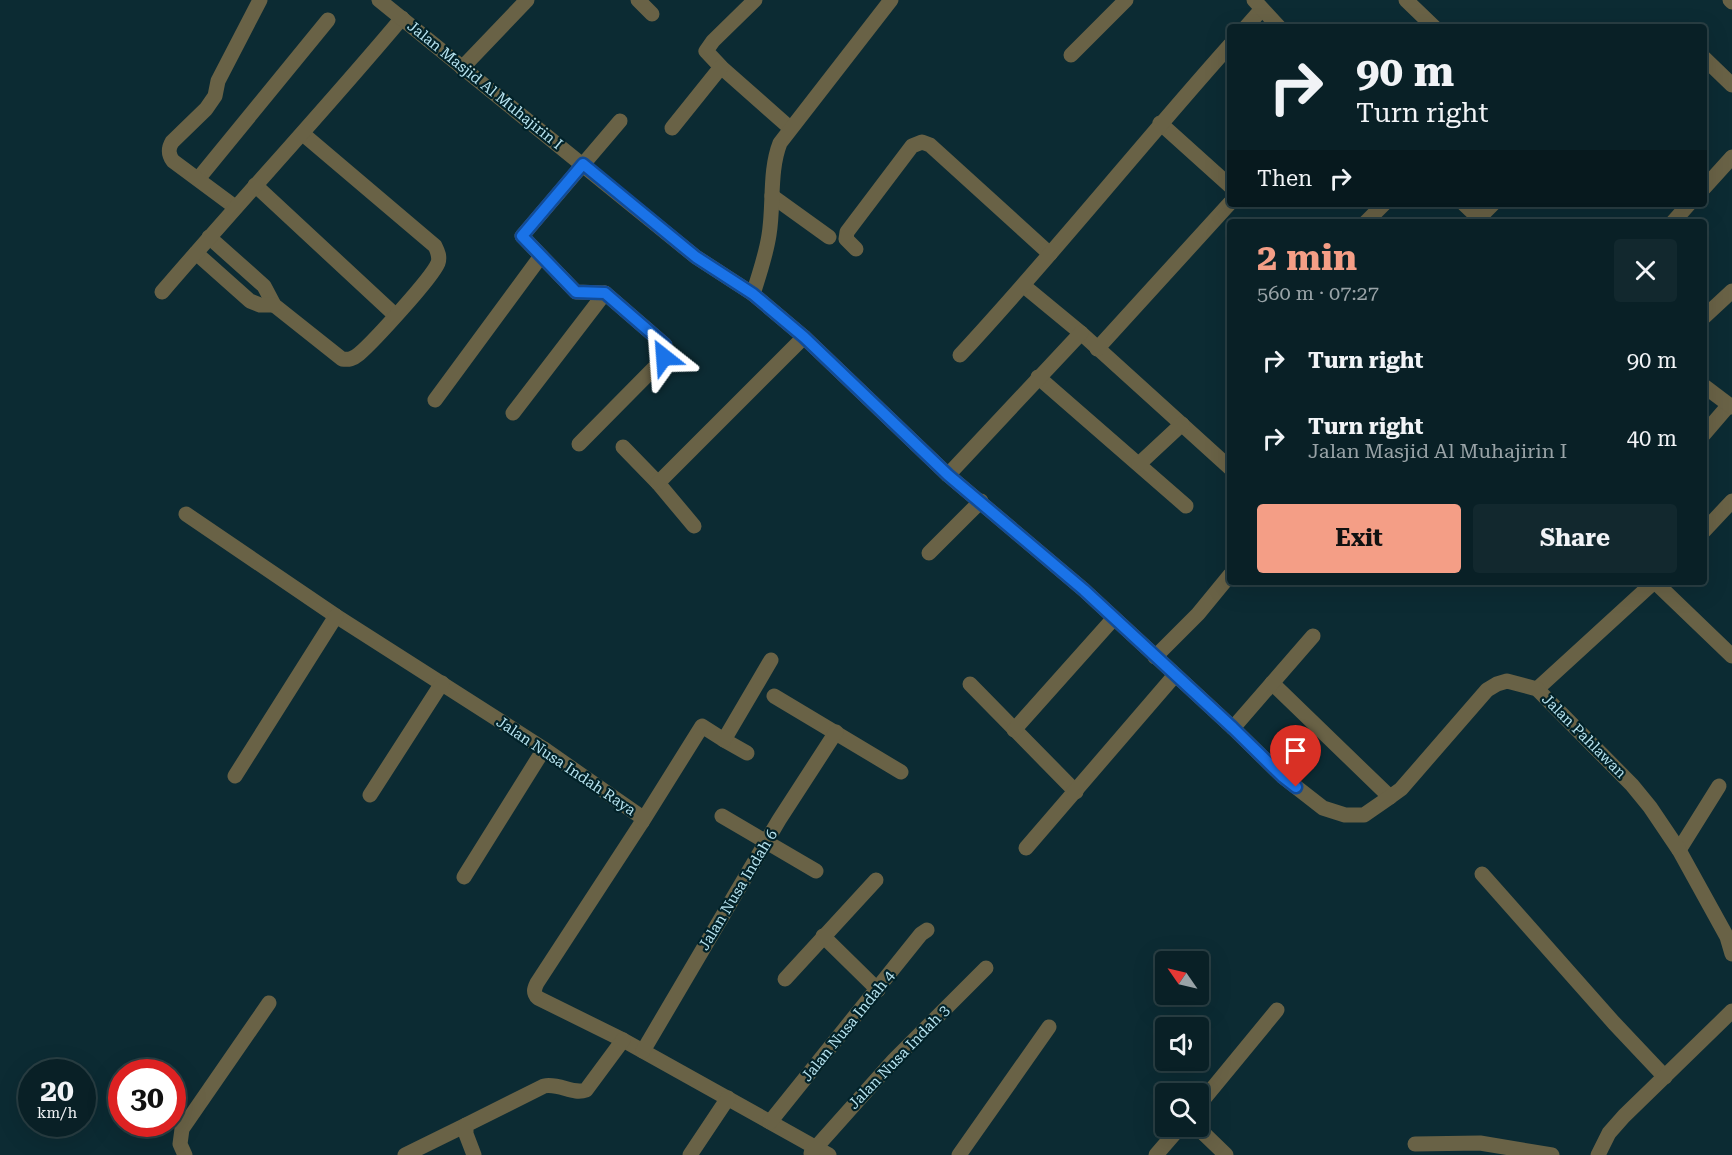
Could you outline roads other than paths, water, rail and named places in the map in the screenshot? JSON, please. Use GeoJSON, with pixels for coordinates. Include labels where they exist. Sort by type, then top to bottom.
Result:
{"type":"FeatureCollection","features":[{"type":"Feature","properties":{"kind":"street"},"geometry":{"type":"LineString","coordinates":[[235,207],[173,161],[168,148],[206,109],[215,96],[218,81],[260,0]]}},
{"type":"Feature","properties":{"kind":"street","name":"Jalan Masjid Al Muhajirin I"},"geometry":{"type":"LineString","coordinates":[[379,0],[696,257],[753,294],[804,337],[948,475],[981,501],[1114,618],[1282,776],[1323,808]]}},
{"type":"Feature","properties":{"kind":"street"},"geometry":{"type":"LineString","coordinates":[[462,68],[527,0]]}},
{"type":"Feature","properties":{"kind":"street"},"geometry":{"type":"LineString","coordinates":[[638,0],[652,14]]}},
{"type":"Feature","properties":{"kind":"street"},"geometry":{"type":"LineString","coordinates":[[755,0],[712,41],[706,51],[790,128]]}},
{"type":"Feature","properties":{"kind":"street"},"geometry":{"type":"LineString","coordinates":[[753,294],[768,243],[776,152],[790,128],[891,0]]}},
{"type":"Feature","properties":{"kind":"street"},"geometry":{"type":"LineString","coordinates":[[1071,55],[1126,0]]}},
{"type":"Feature","properties":{"kind":"street"},"geometry":{"type":"LineString","coordinates":[[1406,0],[1431,24]]}},
{"type":"Feature","properties":{"kind":"street"},"geometry":{"type":"LineString","coordinates":[[1248,24],[1258,5],[1276,24]]}},
{"type":"Feature","properties":{"kind":"street"},"geometry":{"type":"LineString","coordinates":[[162,292],[235,207],[303,134],[402,18]]}},
{"type":"Feature","properties":{"kind":"street"},"geometry":{"type":"LineString","coordinates":[[198,179],[328,20]]}},
{"type":"Feature","properties":{"kind":"street"},"geometry":{"type":"LineString","coordinates":[[960,355],[1024,286],[1160,123],[1227,48]]}},
{"type":"Feature","properties":{"kind":"street"},"geometry":{"type":"LineString","coordinates":[[1707,61],[1732,86]]}},
{"type":"Feature","properties":{"kind":"street"},"geometry":{"type":"LineString","coordinates":[[672,128],[721,67]]}},
{"type":"Feature","properties":{"kind":"street"},"geometry":{"type":"LineString","coordinates":[[579,444],[664,357],[665,345],[605,293],[576,292],[522,236],[620,121]]}},
{"type":"Feature","properties":{"kind":"street"},"geometry":{"type":"LineString","coordinates":[[1160,123],[1227,183]]}},
{"type":"Feature","properties":{"kind":"street"},"geometry":{"type":"LineString","coordinates":[[209,237],[264,286],[274,305],[342,359],[350,360],[358,355],[395,315],[435,269],[439,260],[435,246],[303,134]]}},
{"type":"Feature","properties":{"kind":"street"},"geometry":{"type":"LineString","coordinates":[[856,249],[846,239],[847,232],[912,146],[922,142],[930,145],[1050,254]]}},
{"type":"Feature","properties":{"kind":"street"},"geometry":{"type":"LineString","coordinates":[[1707,185],[1732,157]]}},
{"type":"Feature","properties":{"kind":"street"},"geometry":{"type":"LineString","coordinates":[[255,185],[395,315]]}},
{"type":"Feature","properties":{"kind":"street"},"geometry":{"type":"LineString","coordinates":[[772,196],[829,237]]}},
{"type":"Feature","properties":{"kind":"street"},"geometry":{"type":"LineString","coordinates":[[1097,349],[1227,206]]}},
{"type":"Feature","properties":{"kind":"street"},"geometry":{"type":"LineString","coordinates":[[1369,219],[1381,207]]}},
{"type":"Feature","properties":{"kind":"street"},"geometry":{"type":"LineString","coordinates":[[1467,207],[1480,219]]}},
{"type":"Feature","properties":{"kind":"street"},"geometry":{"type":"LineString","coordinates":[[1676,219],[1686,207]]}},
{"type":"Feature","properties":{"kind":"street"},"geometry":{"type":"LineString","coordinates":[[196,253],[250,301],[260,305],[274,305]]}},
{"type":"Feature","properties":{"kind":"street"},"geometry":{"type":"LineString","coordinates":[[435,400],[542,256]]}},
{"type":"Feature","properties":{"kind":"street"},"geometry":{"type":"LineString","coordinates":[[1024,286],[1081,333],[1227,465]]}},
{"type":"Feature","properties":{"kind":"street"},"geometry":{"type":"LineString","coordinates":[[1707,314],[1732,291]]}},
{"type":"Feature","properties":{"kind":"street"},"geometry":{"type":"LineString","coordinates":[[513,413],[605,293]]}},
{"type":"Feature","properties":{"kind":"street"},"geometry":{"type":"LineString","coordinates":[[948,475],[1081,333]]}},
{"type":"Feature","properties":{"kind":"street"},"geometry":{"type":"LineString","coordinates":[[658,483],[804,337]]}},
{"type":"Feature","properties":{"kind":"street"},"geometry":{"type":"LineString","coordinates":[[1038,377],[1186,506]]}},
{"type":"Feature","properties":{"kind":"street"},"geometry":{"type":"LineString","coordinates":[[1707,388],[1731,406],[1707,431]]}},
{"type":"Feature","properties":{"kind":"street"},"geometry":{"type":"LineString","coordinates":[[1138,464],[1182,424]]}},
{"type":"Feature","properties":{"kind":"street"},"geometry":{"type":"LineString","coordinates":[[623,447],[658,483],[694,526]]}},
{"type":"Feature","properties":{"kind":"street"},"geometry":{"type":"LineString","coordinates":[[929,553],[981,501]]}},
{"type":"Feature","properties":{"kind":"street"},"geometry":{"type":"LineString","coordinates":[[1707,528],[1732,501]]}},
{"type":"Feature","properties":{"kind":"street","name":"Jalan Nusa Indah Raya"},"geometry":{"type":"LineString","coordinates":[[186,514],[336,616],[544,749],[636,812],[642,822],[534,989],[538,999],[623,1040],[728,1098],[770,1122],[812,1151],[829,1155]]}},
{"type":"Feature","properties":{"kind":"street"},"geometry":{"type":"LineString","coordinates":[[1155,657],[1198,614],[1227,578]]}},
{"type":"Feature","properties":{"kind":"street"},"geometry":{"type":"LineString","coordinates":[[1537,689],[1652,585]]}},
{"type":"Feature","properties":{"kind":"street"},"geometry":{"type":"LineString","coordinates":[[1658,585],[1732,657]]}},
{"type":"Feature","properties":{"kind":"street"},"geometry":{"type":"LineString","coordinates":[[235,776],[336,616]]}},
{"type":"Feature","properties":{"kind":"street"},"geometry":{"type":"LineString","coordinates":[[1014,730],[1114,618]]}},
{"type":"Feature","properties":{"kind":"street"},"geometry":{"type":"LineString","coordinates":[[1233,728],[1313,636]]}},
{"type":"Feature","properties":{"kind":"street"},"geometry":{"type":"LineString","coordinates":[[724,740],[771,660]]}},
{"type":"Feature","properties":{"kind":"street"},"geometry":{"type":"LineString","coordinates":[[1026,848],[1175,675]]}},
{"type":"Feature","properties":{"kind":"street","name":"Jalan Pahlawan"},"geometry":{"type":"LineString","coordinates":[[1323,808],[1345,815],[1364,814],[1401,789],[1487,690],[1507,681],[1537,689],[1632,785],[1650,807],[1679,850],[1727,937],[1732,954]]}},
{"type":"Feature","properties":{"kind":"street"},"geometry":{"type":"LineString","coordinates":[[370,795],[442,683]]}},
{"type":"Feature","properties":{"kind":"street"},"geometry":{"type":"LineString","coordinates":[[1272,683],[1390,797]]}},
{"type":"Feature","properties":{"kind":"street"},"geometry":{"type":"LineString","coordinates":[[970,684],[1076,792]]}},
{"type":"Feature","properties":{"kind":"street"},"geometry":{"type":"LineString","coordinates":[[774,696],[901,772]]}},
{"type":"Feature","properties":{"kind":"street"},"geometry":{"type":"LineString","coordinates":[[642,822],[702,726],[747,753]]}},
{"type":"Feature","properties":{"kind":"street","name":"Jalan Nusa Indah 6"},"geometry":{"type":"LineString","coordinates":[[643,1051],[767,841],[836,732]]}},
{"type":"Feature","properties":{"kind":"street"},"geometry":{"type":"LineString","coordinates":[[464,877],[544,749]]}},
{"type":"Feature","properties":{"kind":"street"},"geometry":{"type":"LineString","coordinates":[[1679,850],[1719,786]]}},
{"type":"Feature","properties":{"kind":"street"},"geometry":{"type":"LineString","coordinates":[[722,816],[816,871]]}},
{"type":"Feature","properties":{"kind":"street"},"geometry":{"type":"LineString","coordinates":[[1482,874],[1665,1077]]}},
{"type":"Feature","properties":{"kind":"street"},"geometry":{"type":"LineString","coordinates":[[785,979],[876,880]]}},
{"type":"Feature","properties":{"kind":"street","name":"Jalan Nusa Indah 4"},"geometry":{"type":"LineString","coordinates":[[770,1122],[921,934],[927,930]]}},
{"type":"Feature","properties":{"kind":"street"},"geometry":{"type":"LineString","coordinates":[[823,936],[878,990]]}},
{"type":"Feature","properties":{"kind":"street","name":"Jalan Nusa Indah 3"},"geometry":{"type":"LineString","coordinates":[[812,1151],[894,1060],[986,968]]}},
{"type":"Feature","properties":{"kind":"street"},"geometry":{"type":"LineString","coordinates":[[185,1155],[180,1144],[182,1130],[269,1003]]}},
{"type":"Feature","properties":{"kind":"street"},"geometry":{"type":"LineString","coordinates":[[1209,1093],[1277,1010]]}},
{"type":"Feature","properties":{"kind":"street"},"geometry":{"type":"LineString","coordinates":[[1598,1155],[1609,1133],[1732,1012]]}},
{"type":"Feature","properties":{"kind":"street"},"geometry":{"type":"LineString","coordinates":[[958,1155],[1049,1027]]}},
{"type":"Feature","properties":{"kind":"street"},"geometry":{"type":"LineString","coordinates":[[405,1155],[544,1086],[553,1084],[574,1091],[586,1090],[623,1040]]}},
{"type":"Feature","properties":{"kind":"street"},"geometry":{"type":"LineString","coordinates":[[690,1155],[728,1098]]}},
{"type":"Feature","properties":{"kind":"street"},"geometry":{"type":"LineString","coordinates":[[466,1125],[466,1134],[474,1155]]}},
{"type":"Feature","properties":{"kind":"street"},"geometry":{"type":"LineString","coordinates":[[1156,1155],[1172,1137]]}},
{"type":"Feature","properties":{"kind":"street"},"geometry":{"type":"LineString","coordinates":[[1207,1137],[1226,1155]]}},
{"type":"Feature","properties":{"kind":"street"},"geometry":{"type":"LineString","coordinates":[[1415,1144],[1480,1143],[1552,1155]]}}]}
